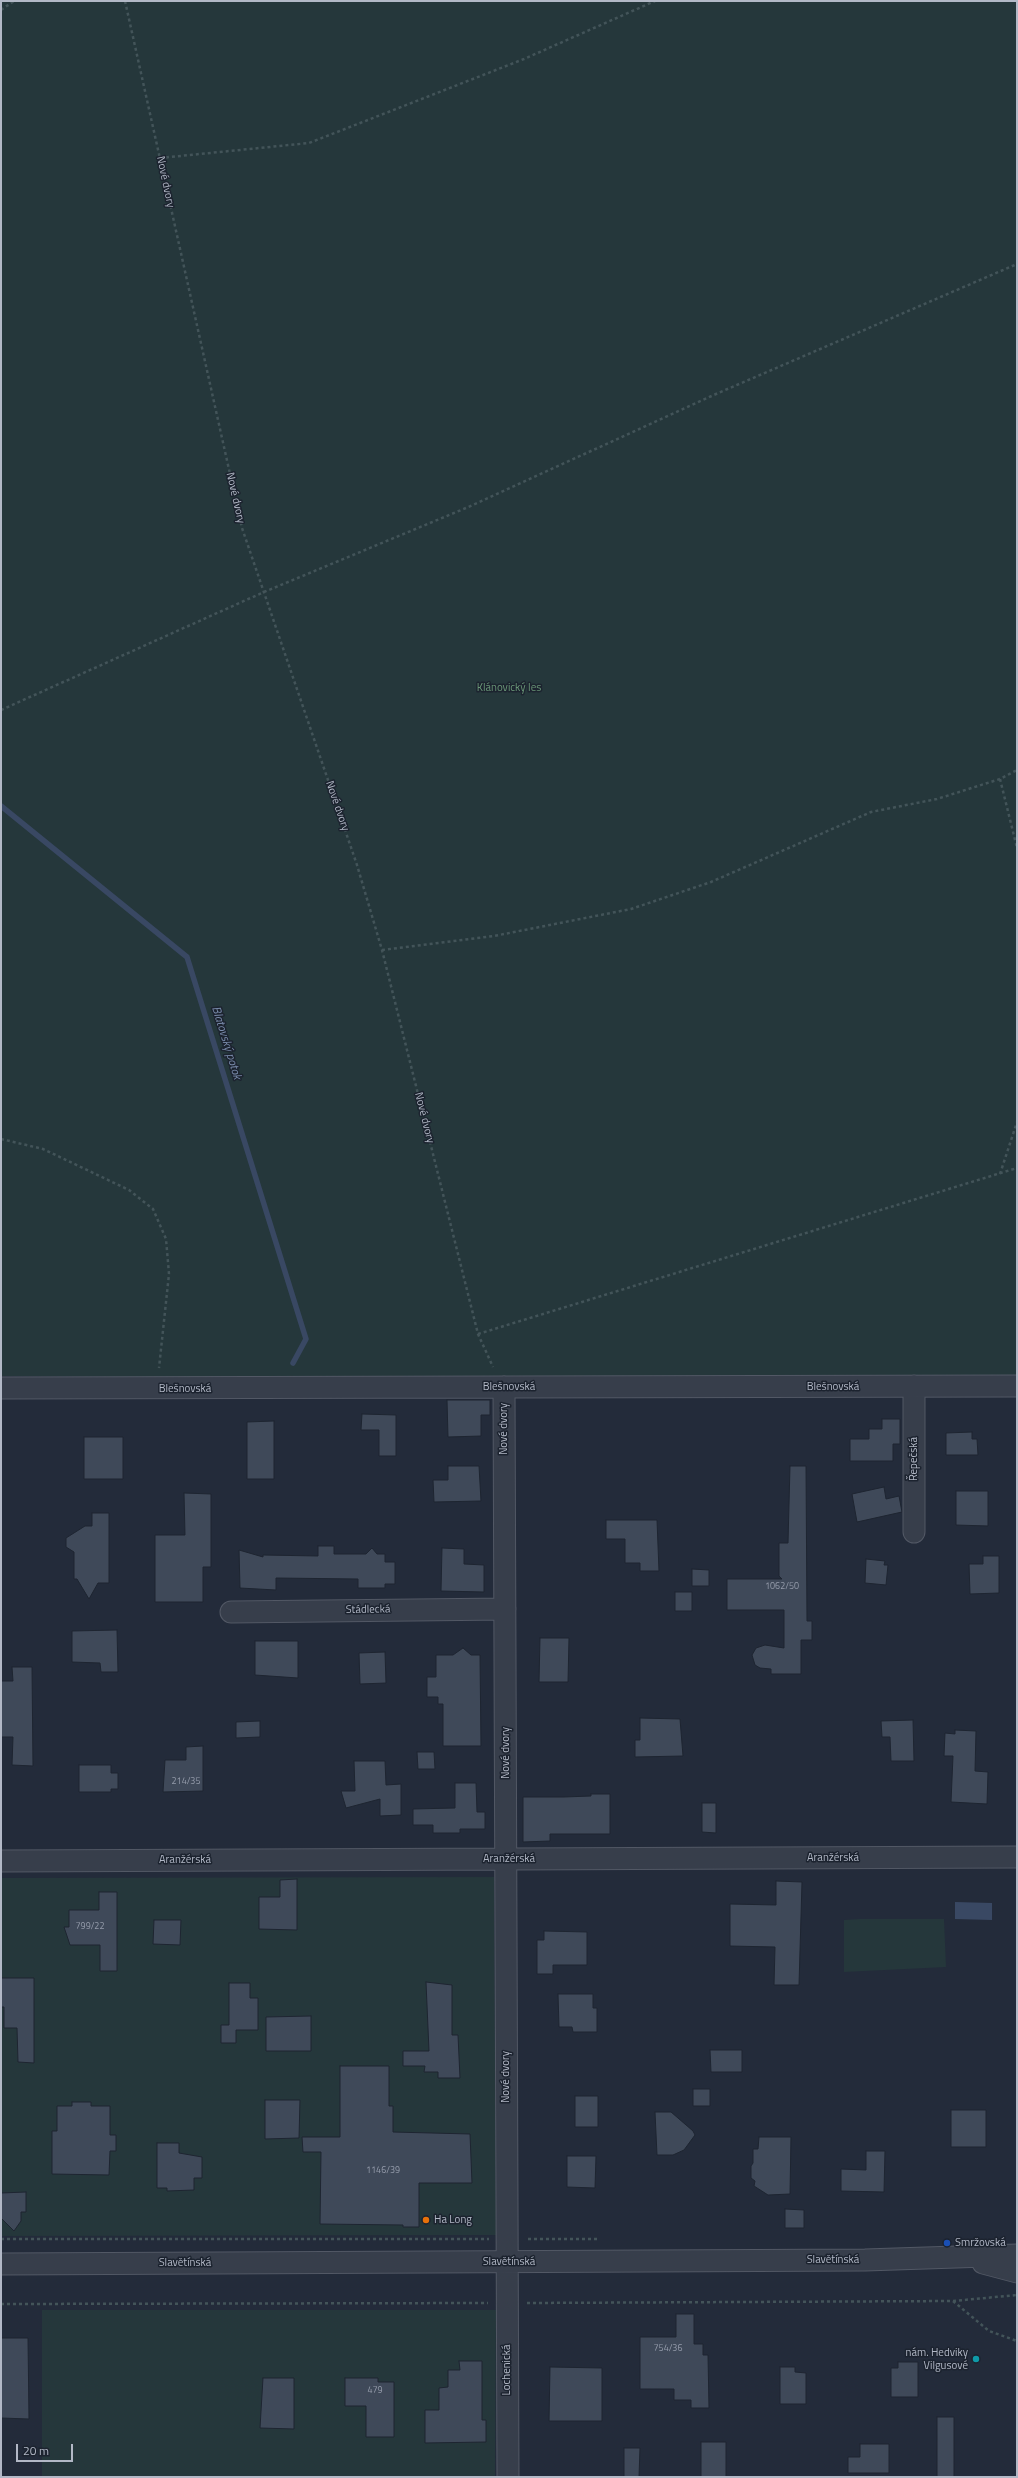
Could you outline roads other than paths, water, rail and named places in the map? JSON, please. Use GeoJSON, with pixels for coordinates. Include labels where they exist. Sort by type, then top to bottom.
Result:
{"type":"FeatureCollection","features":[{"type":"Feature","properties":{"kind":"street","name":"Řepečská"},"geometry":{"type":"LineString","coordinates":[[914,1386],[914,1532]]}},
{"type":"Feature","properties":{"kind":"street","name":"Blešnovská"},"geometry":{"type":"LineString","coordinates":[[1,1388],[158,1389],[1017,1386]]}},
{"type":"Feature","properties":{"kind":"street","name":"Nové dvory"},"geometry":{"type":"LineString","coordinates":[[504,1387],[506,1609],[506,2262]]}},
{"type":"Feature","properties":{"kind":"street","name":"Stádlecká"},"geometry":{"type":"LineString","coordinates":[[231,1612],[506,1609]]}},
{"type":"Feature","properties":{"kind":"street","name":"Aranžérská"},"geometry":{"type":"LineString","coordinates":[[1,1861],[1017,1857]]}},
{"type":"Feature","properties":{"kind":"street","name":"Slavětínská"},"geometry":{"type":"LineString","coordinates":[[1,2264],[506,2262],[963,2257],[1017,2255]]}},
{"type":"Feature","properties":{"kind":"street"},"geometry":{"type":"LineString","coordinates":[[963,2257],[1017,2272]]}},
{"type":"Feature","properties":{"kind":"street","name":"Lochenická"},"geometry":{"type":"LineString","coordinates":[[506,2262],[508,2477]]}},
{"type":"Feature","properties":{"kind":"water"},"geometry":{"type":"Polygon","coordinates":[[[955,1902],[992,1903],[992,1920],[955,1919],[955,1902]]]}},
{"type":"Feature","properties":{"kind":"waterway","name":"Blatovský potok"},"geometry":{"type":"LineString","coordinates":[[1,806],[187,957],[306,1339],[293,1363]]}},
{"type":"Feature","properties":{"kind":"place","name":"Ha Long"},"geometry":{"type":"Point","coordinates":[426,2220]}},
{"type":"Feature","properties":{"kind":"place","name":"Smržovská"},"geometry":{"type":"Point","coordinates":[947,2243]}},
{"type":"Feature","properties":{"kind":"place","name":"nám. Hedviky Vilgusové"},"geometry":{"type":"Point","coordinates":[976,2359]}},
{"type":"Feature","properties":{"kind":"park label","name":"Klánovický les"},"geometry":{"type":"Point","coordinates":[509,688]}}]}
